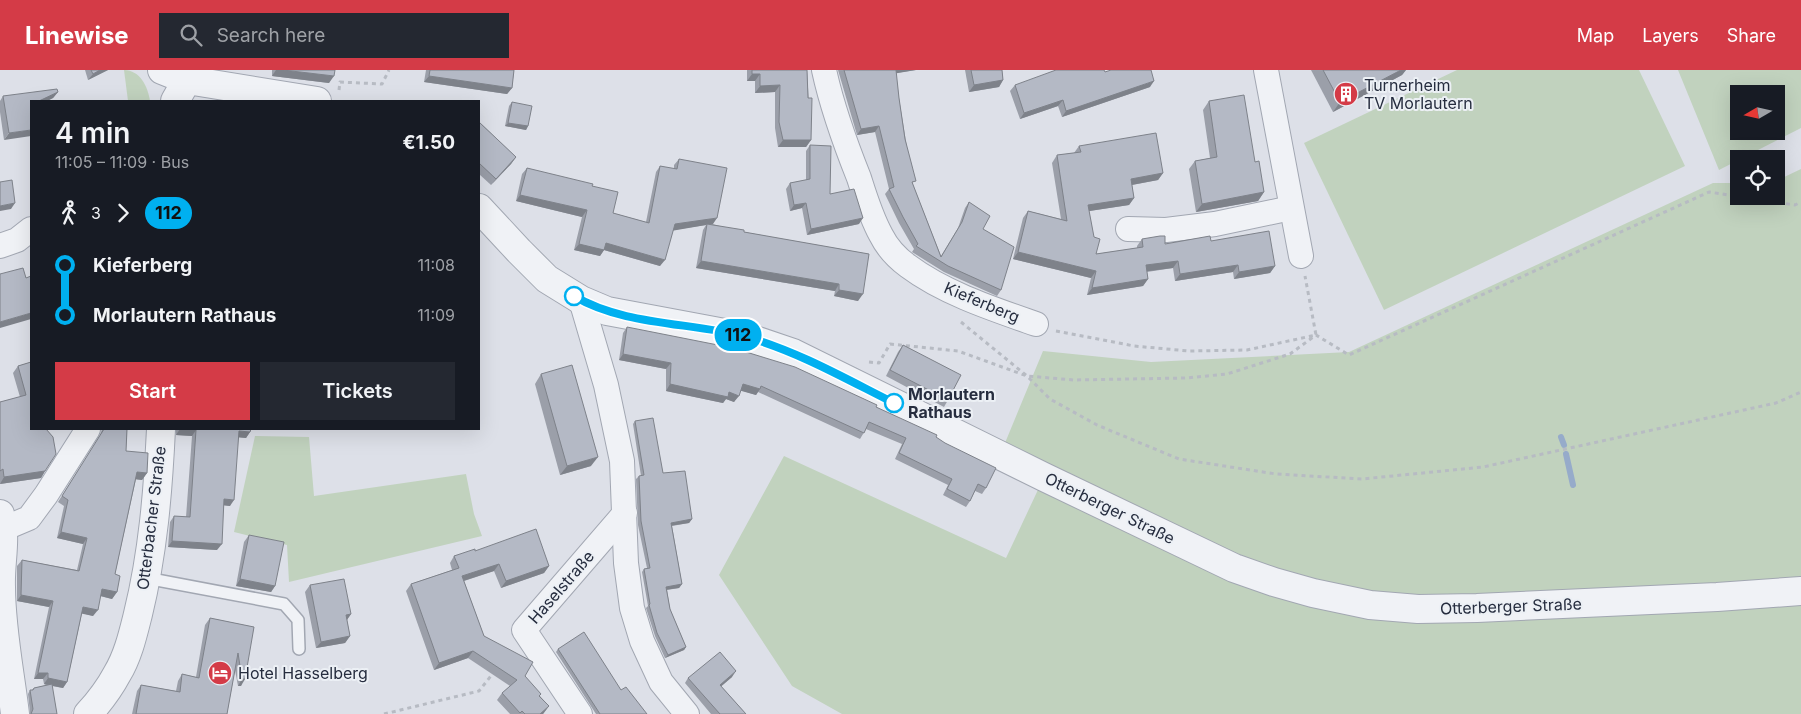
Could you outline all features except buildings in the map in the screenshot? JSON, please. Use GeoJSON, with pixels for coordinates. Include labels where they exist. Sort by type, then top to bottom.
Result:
{"type":"FeatureCollection","features":[{"type":"Feature","properties":{"kind":"street"},"geometry":{"type":"LineString","coordinates":[[162,70],[181,91],[328,96]]}},
{"type":"Feature","properties":{"kind":"street","name":"Kieferberg"},"geometry":{"type":"LineString","coordinates":[[824,70],[830,98],[872,214],[881,235],[891,251],[908,266],[937,283],[990,308],[1036,324]]}},
{"type":"Feature","properties":{"kind":"street"},"geometry":{"type":"LineString","coordinates":[[1266,70],[1300,256]]}},
{"type":"Feature","properties":{"kind":"street"},"geometry":{"type":"LineString","coordinates":[[1128,229],[1166,230],[1215,224],[1291,208]]}},
{"type":"Feature","properties":{"kind":"street","name":"Otterberger Straße"},"geometry":{"type":"LineString","coordinates":[[480,209],[548,279],[581,300],[608,311],[746,337],[793,353],[1234,568],[1274,582],[1313,593],[1370,604],[1428,609],[1717,597],[1801,591]]}},
{"type":"Feature","properties":{"kind":"street"},"geometry":{"type":"LineString","coordinates":[[0,246],[17,240],[30,230]]}},
{"type":"Feature","properties":{"kind":"street"},"geometry":{"type":"LineString","coordinates":[[581,300],[606,385],[622,461],[626,563],[632,608],[642,642],[662,682],[686,714]]}},
{"type":"Feature","properties":{"kind":"street","name":"Otterbacher Straße"},"geometry":{"type":"LineString","coordinates":[[88,714],[102,698],[122,665],[132,640],[150,554],[159,480],[161,430]]}},
{"type":"Feature","properties":{"kind":"street"},"geometry":{"type":"LineString","coordinates":[[16,714],[0,586],[4,548],[2,521],[29,518],[46,495],[78,435]]}},
{"type":"Feature","properties":{"kind":"street","name":"Haselstraße"},"geometry":{"type":"LineString","coordinates":[[580,714],[524,630],[625,513]]}},
{"type":"Feature","properties":{"kind":"lane"},"geometry":{"type":"LineString","coordinates":[[146,578],[284,604],[298,620],[299,648]]}},
{"type":"Feature","properties":{"kind":"path"},"geometry":{"type":"LineString","coordinates":[[328,96],[340,82],[382,84],[389,70]]}},
{"type":"Feature","properties":{"kind":"path"},"geometry":{"type":"LineString","coordinates":[[1036,324],[1056,331],[1134,346],[1189,351],[1247,350],[1316,335],[1348,355],[1709,192],[1795,205],[1801,202]]}},
{"type":"Feature","properties":{"kind":"path"},"geometry":{"type":"LineString","coordinates":[[1300,256],[1316,335]]}},
{"type":"Feature","properties":{"kind":"path"},"geometry":{"type":"LineString","coordinates":[[954,316],[1027,376],[1050,399],[1097,425],[1178,459],[1276,474],[1362,480],[1483,467],[1776,404],[1801,392]]}},
{"type":"Feature","properties":{"kind":"path"},"geometry":{"type":"LineString","coordinates":[[856,384],[864,361],[879,363],[890,344],[958,351],[1027,376],[1074,380],[1186,378],[1227,374],[1290,354],[1316,335]]}},
{"type":"Feature","properties":{"kind":"path"},"geometry":{"type":"LineString","coordinates":[[384,714],[479,691],[496,668]]}},
{"type":"Feature","properties":{"kind":"green space"},"geometry":{"type":"Polygon","coordinates":[[[124,70],[139,76],[145,85],[150,100],[128,100],[124,70]]]}},
{"type":"Feature","properties":{"kind":"green space"},"geometry":{"type":"Polygon","coordinates":[[[1457,70],[1639,70],[1685,166],[1384,310],[1304,143],[1457,70]]]}},
{"type":"Feature","properties":{"kind":"green space"},"geometry":{"type":"Polygon","coordinates":[[[1678,70],[1801,70],[1801,128],[1785,136],[1785,85],[1730,85],[1730,140],[1778,140],[1758,150],[1730,150],[1730,164],[1719,170],[1678,70]]]}},
{"type":"Feature","properties":{"kind":"green space"},"geometry":{"type":"Polygon","coordinates":[[[1801,169],[1801,714],[842,714],[792,686],[719,575],[784,456],[1006,558],[1044,477],[1000,455],[1043,351],[1151,362],[1349,352],[1713,183],[1730,183],[1730,205],[1785,205],[1785,177],[1801,169]]]}},
{"type":"Feature","properties":{"kind":"green space"},"geometry":{"type":"Polygon","coordinates":[[[255,436],[309,437],[314,496],[466,474],[474,514],[482,536],[289,582],[287,545],[234,532],[255,436]]]}},
{"type":"Feature","properties":{"kind":"waterway"},"geometry":{"type":"LineString","coordinates":[[1561,437],[1564,445]]}},
{"type":"Feature","properties":{"kind":"waterway"},"geometry":{"type":"LineString","coordinates":[[1566,454],[1573,485]]}},
{"type":"Feature","properties":{"kind":"bus line","name":"112"},"geometry":{"type":"LineString","coordinates":[[574,296],[608,311],[628,316],[746,337],[793,353],[894,403]]}},
{"type":"Feature","properties":{"kind":"place","name":"Turnerheim TV Morlautern"},"geometry":{"type":"Point","coordinates":[1346,94]}},
{"type":"Feature","properties":{"kind":"place","name":"Morlautern Rathaus"},"geometry":{"type":"Point","coordinates":[894,403]}},
{"type":"Feature","properties":{"kind":"place","name":"Hotel Hasselberg"},"geometry":{"type":"Point","coordinates":[220,673]}}]}
